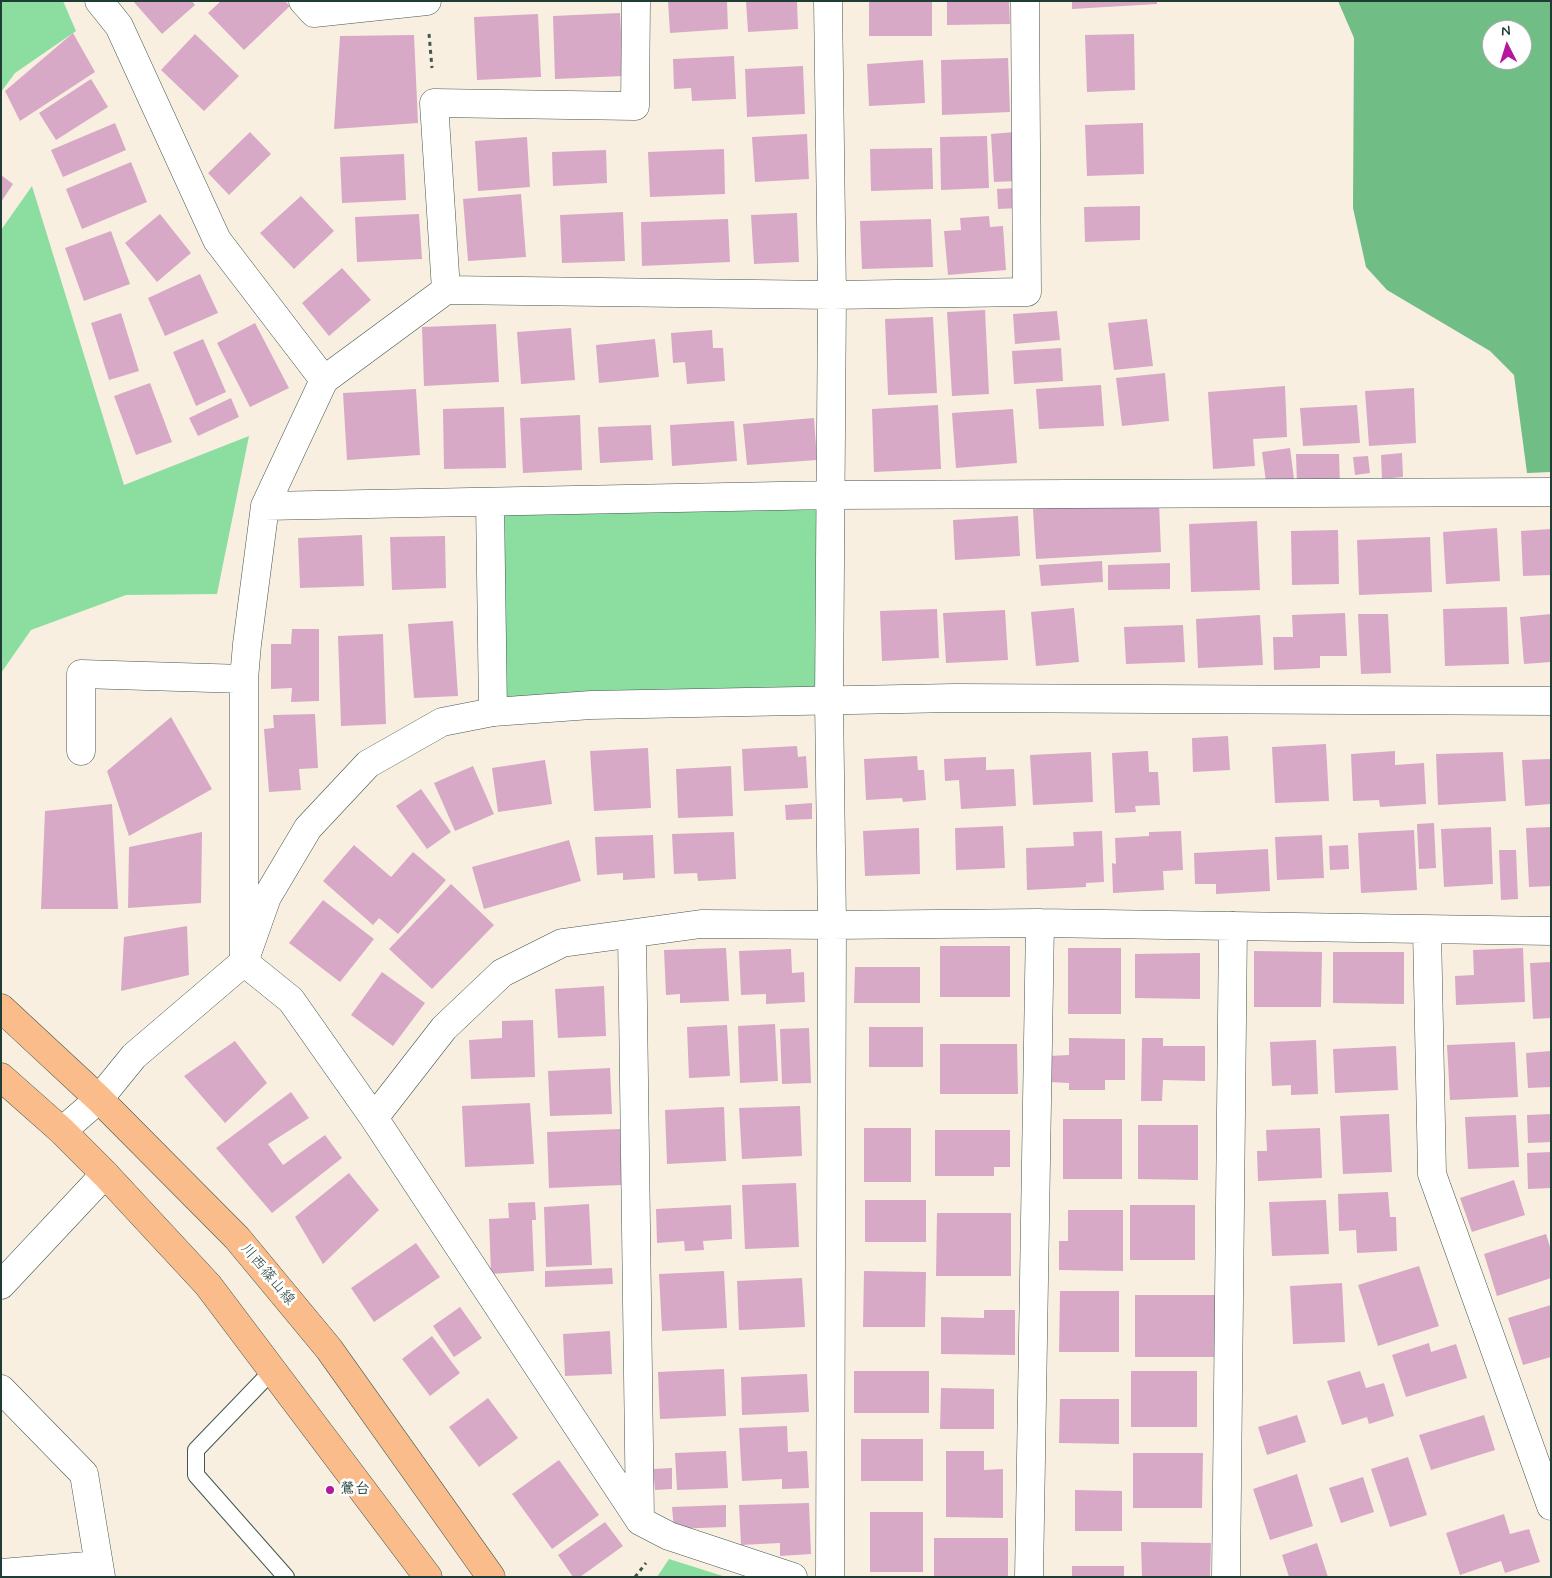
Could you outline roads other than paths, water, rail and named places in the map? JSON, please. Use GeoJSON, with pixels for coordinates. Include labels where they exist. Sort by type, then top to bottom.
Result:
{"type":"FeatureCollection","features":[{"type":"Feature","properties":{"kind":"main road","name":"川西篠山線"},"geometry":{"type":"LineString","coordinates":[[1,1008],[99,1100],[236,1238],[330,1349],[491,1577]]}},
{"type":"Feature","properties":{"kind":"main road"},"geometry":{"type":"LineString","coordinates":[[1,1077],[105,1174],[208,1285],[274,1370],[428,1577]]}},
{"type":"Feature","properties":{"kind":"street"},"geometry":{"type":"LineString","coordinates":[[100,1],[119,26],[217,240],[324,380]]}},
{"type":"Feature","properties":{"kind":"street"},"geometry":{"type":"LineString","coordinates":[[303,1],[314,13],[427,1]]}},
{"type":"Feature","properties":{"kind":"street"},"geometry":{"type":"LineString","coordinates":[[446,290],[434,103],[635,106],[636,1]]}},
{"type":"Feature","properties":{"kind":"street"},"geometry":{"type":"LineString","coordinates":[[828,1],[832,295],[829,700],[832,925],[830,1577]]}},
{"type":"Feature","properties":{"kind":"street"},"geometry":{"type":"LineString","coordinates":[[244,962],[244,679],[265,506],[324,380],[446,290],[832,295],[1027,292],[1025,1]]}},
{"type":"Feature","properties":{"kind":"street"},"geometry":{"type":"LineString","coordinates":[[265,506],[831,495],[1551,492]]}},
{"type":"Feature","properties":{"kind":"street"},"geometry":{"type":"LineString","coordinates":[[490,502],[493,712]]}},
{"type":"Feature","properties":{"kind":"street"},"geometry":{"type":"LineString","coordinates":[[80,751],[81,674],[244,679]]}},
{"type":"Feature","properties":{"kind":"street"},"geometry":{"type":"LineString","coordinates":[[62,1132],[99,1100],[134,1056],[244,962],[267,897],[308,828],[368,764],[442,722],[493,712],[591,704],[965,698],[1551,701]]}},
{"type":"Feature","properties":{"kind":"street"},"geometry":{"type":"LineString","coordinates":[[374,1118],[444,1028],[502,973],[562,943],[701,924],[1040,923],[1551,931]]}},
{"type":"Feature","properties":{"kind":"street"},"geometry":{"type":"LineString","coordinates":[[1029,1577],[1040,923]]}},
{"type":"Feature","properties":{"kind":"street"},"geometry":{"type":"LineString","coordinates":[[1226,1577],[1233,926]]}},
{"type":"Feature","properties":{"kind":"street"},"geometry":{"type":"LineString","coordinates":[[1427,930],[1432,1174],[1551,1506]]}},
{"type":"Feature","properties":{"kind":"street"},"geometry":{"type":"LineString","coordinates":[[632,934],[640,1521]]}},
{"type":"Feature","properties":{"kind":"street"},"geometry":{"type":"LineString","coordinates":[[244,962],[291,1000],[374,1118],[640,1521],[669,1536],[792,1577]]}},
{"type":"Feature","properties":{"kind":"street"},"geometry":{"type":"LineString","coordinates":[[1,1285],[105,1174]]}},
{"type":"Feature","properties":{"kind":"street"},"geometry":{"type":"LineString","coordinates":[[1,1390],[84,1474],[100,1571],[1,1573]]}},
{"type":"Feature","properties":{"kind":"lane"},"geometry":{"type":"LineString","coordinates":[[274,1370],[196,1450],[196,1475],[286,1577]]}},
{"type":"Feature","properties":{"kind":"place","name":"鶯台"},"geometry":{"type":"Point","coordinates":[330,1490]}}]}
